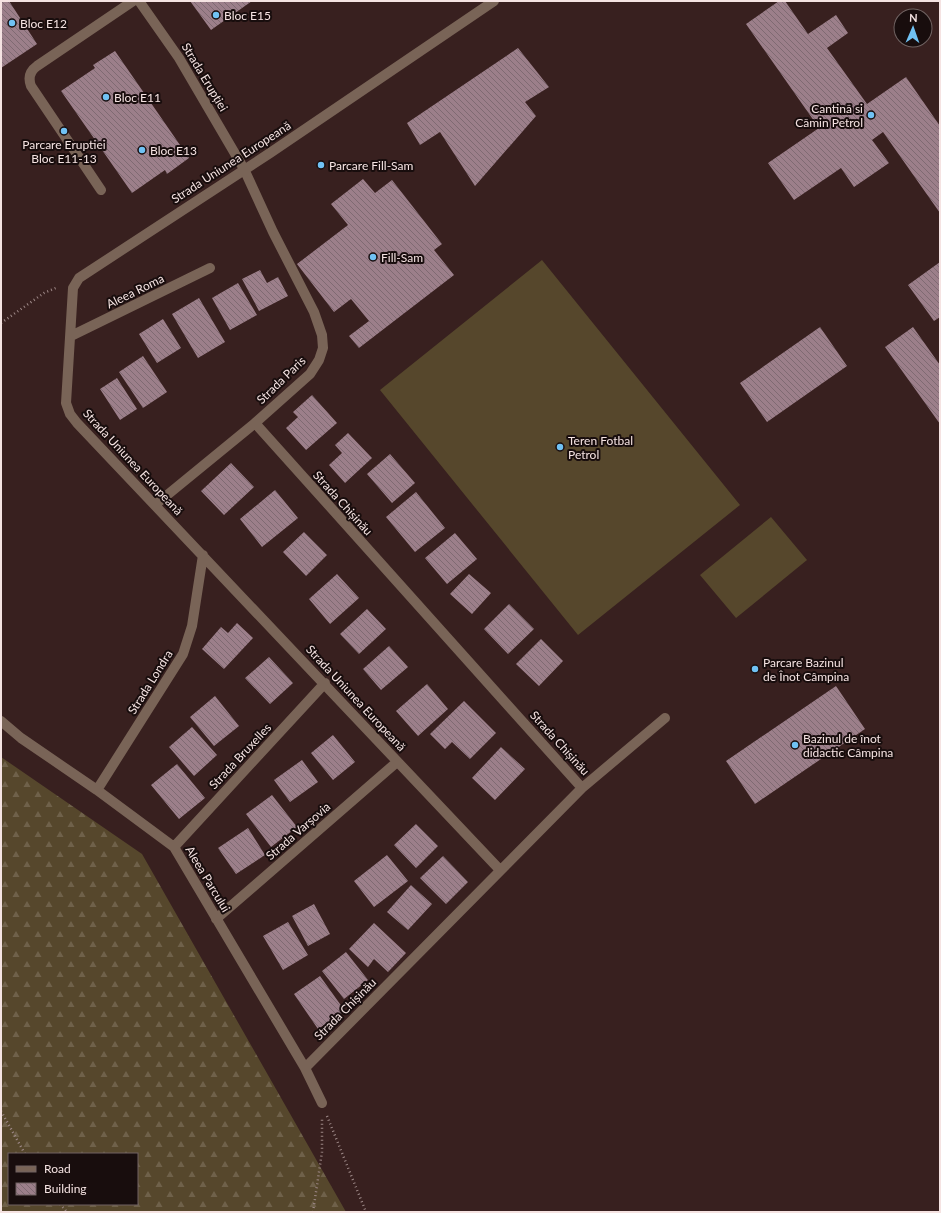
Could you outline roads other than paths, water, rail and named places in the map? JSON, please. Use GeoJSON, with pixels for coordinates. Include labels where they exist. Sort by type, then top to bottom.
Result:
{"type":"FeatureCollection","features":[{"type":"Feature","properties":{"kind":"street"},"geometry":{"type":"LineString","coordinates":[[101,190],[31,86],[29,78],[33,69],[37,66],[133,1]]}},
{"type":"Feature","properties":{"kind":"street","name":"Strada Erupției"},"geometry":{"type":"LineString","coordinates":[[139,1],[179,58],[244,169]]}},
{"type":"Feature","properties":{"kind":"street","name":"Strada Uniunea Europeană"},"geometry":{"type":"LineString","coordinates":[[494,1],[79,278],[73,288],[66,403],[70,414],[500,870]]}},
{"type":"Feature","properties":{"kind":"street","name":"Strada Paris"},"geometry":{"type":"LineString","coordinates":[[155,505],[255,423],[310,374],[319,360],[323,348],[322,336],[314,312],[244,169]]}},
{"type":"Feature","properties":{"kind":"street","name":"Aleea Roma"},"geometry":{"type":"LineString","coordinates":[[71,336],[210,268]]}},
{"type":"Feature","properties":{"kind":"street","name":"Strada Chișinău"},"geometry":{"type":"LineString","coordinates":[[255,423],[582,788],[305,1068]]}},
{"type":"Feature","properties":{"kind":"street","name":"Strada Londra"},"geometry":{"type":"LineString","coordinates":[[97,790],[183,654],[192,626],[203,555]]}},
{"type":"Feature","properties":{"kind":"street","name":"Strada Bruxelles"},"geometry":{"type":"LineString","coordinates":[[174,847],[325,683]]}},
{"type":"Feature","properties":{"kind":"street"},"geometry":{"type":"LineString","coordinates":[[582,788],[665,718]]}},
{"type":"Feature","properties":{"kind":"street","name":"Aleea Parcului"},"geometry":{"type":"LineString","coordinates":[[1,720],[21,738],[97,790],[174,847],[305,1068],[322,1103]]}},
{"type":"Feature","properties":{"kind":"street","name":"Strada Varșovia"},"geometry":{"type":"LineString","coordinates":[[216,919],[397,762]]}},
{"type":"Feature","properties":{"kind":"place","name":"Bloc E15"},"geometry":{"type":"Point","coordinates":[216,15]}},
{"type":"Feature","properties":{"kind":"place","name":"Bloc E12"},"geometry":{"type":"Point","coordinates":[12,23]}},
{"type":"Feature","properties":{"kind":"place","name":"Bloc E11"},"geometry":{"type":"Point","coordinates":[106,97]}},
{"type":"Feature","properties":{"kind":"place","name":"Cantină si Cămin Petrol"},"geometry":{"type":"Point","coordinates":[871,115]}},
{"type":"Feature","properties":{"kind":"place","name":"Parcare Eruptiei Bloc E11-13"},"geometry":{"type":"Point","coordinates":[64,131]}},
{"type":"Feature","properties":{"kind":"place","name":"Bloc E13"},"geometry":{"type":"Point","coordinates":[142,150]}},
{"type":"Feature","properties":{"kind":"place","name":"Parcare Fill-Sam"},"geometry":{"type":"Point","coordinates":[321,165]}},
{"type":"Feature","properties":{"kind":"place","name":"Fill-Sam"},"geometry":{"type":"Point","coordinates":[373,257]}},
{"type":"Feature","properties":{"kind":"place","name":"Teren Fotbal Petrol"},"geometry":{"type":"Point","coordinates":[560,447]}},
{"type":"Feature","properties":{"kind":"place","name":"Parcare Bazinul de Înot Câmpina"},"geometry":{"type":"Point","coordinates":[755,669]}},
{"type":"Feature","properties":{"kind":"place","name":"Bazinul de înot didactic Câmpina"},"geometry":{"type":"Point","coordinates":[795,745]}}]}
